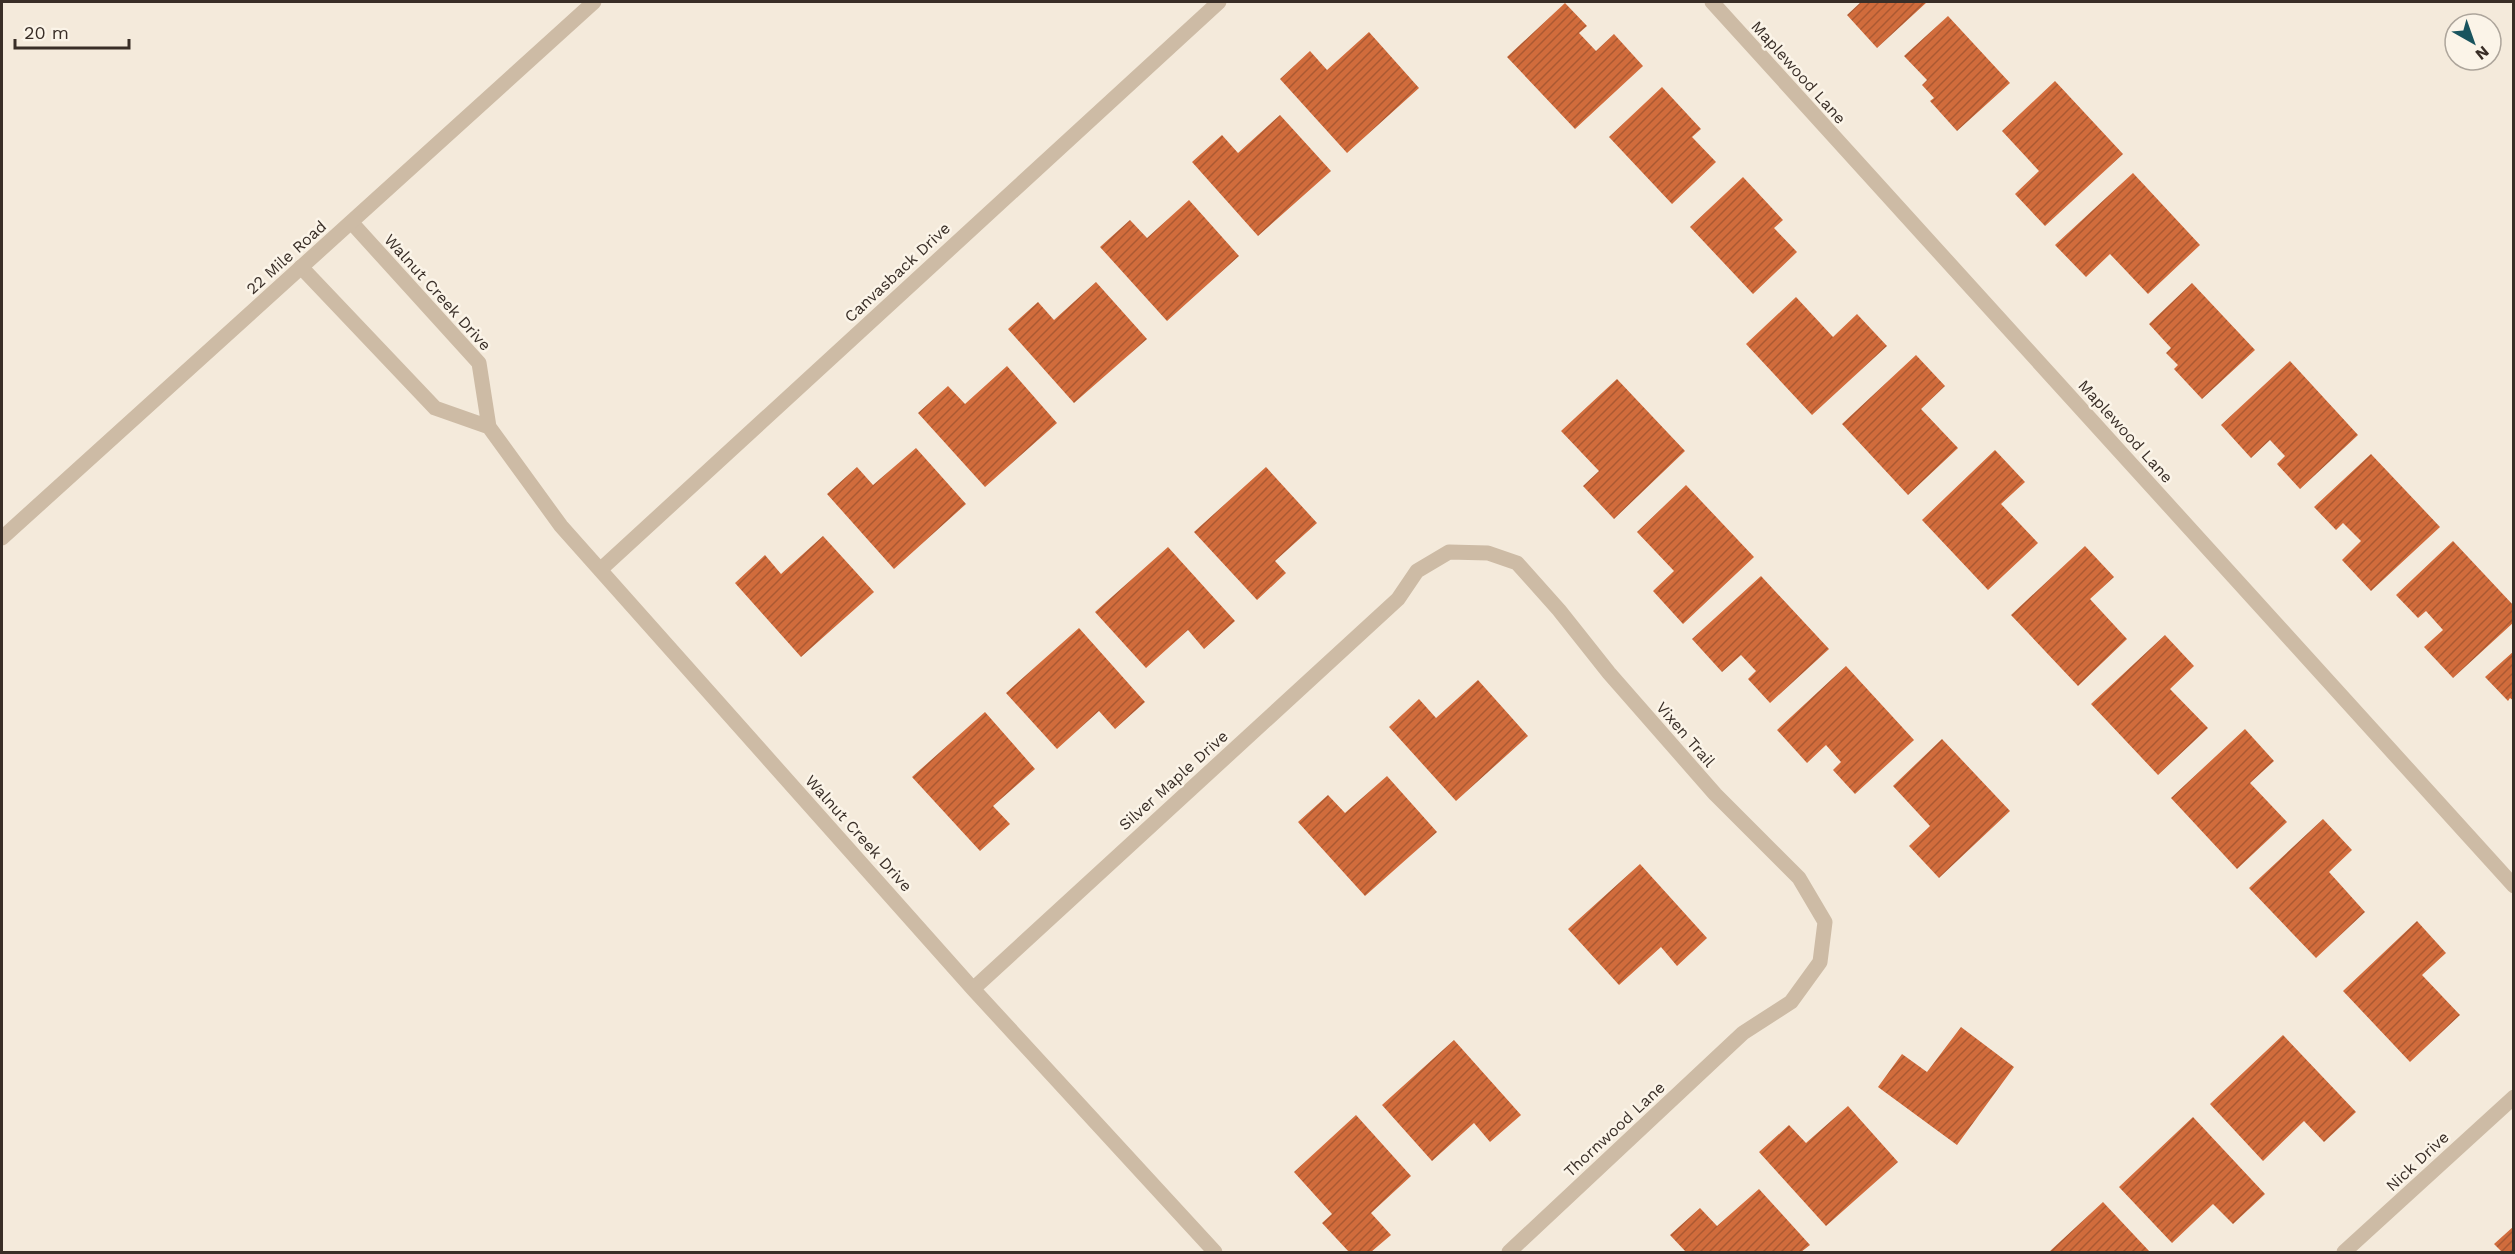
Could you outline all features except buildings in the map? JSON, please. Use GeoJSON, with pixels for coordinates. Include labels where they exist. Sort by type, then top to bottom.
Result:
{"type":"FeatureCollection","features":[{"type":"Feature","properties":{"kind":"street","name":"22 Mile Road"},"geometry":{"type":"LineString","coordinates":[[2,538],[594,2]]}},
{"type":"Feature","properties":{"kind":"street","name":"Canvasback Drive"},"geometry":{"type":"LineString","coordinates":[[600,570],[1219,2]]}},
{"type":"Feature","properties":{"kind":"street","name":"Maplewood Lane"},"geometry":{"type":"LineString","coordinates":[[1712,2],[2514,886]]}},
{"type":"Feature","properties":{"kind":"street","name":"Walnut Creek Drive"},"geometry":{"type":"LineString","coordinates":[[352,222],[479,363],[489,427],[561,526],[973,989],[1215,1252]]}},
{"type":"Feature","properties":{"kind":"street"},"geometry":{"type":"LineString","coordinates":[[301,267],[435,408],[489,427]]}},
{"type":"Feature","properties":{"kind":"street","name":"Vixen Trail"},"geometry":{"type":"LineString","coordinates":[[1398,599],[1417,572],[1449,552],[1488,553],[1517,563],[1715,794],[1799,878],[1825,922],[1820,962],[1791,1002],[1743,1033]]}},
{"type":"Feature","properties":{"kind":"street","name":"Silver Maple Drive"},"geometry":{"type":"LineString","coordinates":[[973,989],[1398,599]]}},
{"type":"Feature","properties":{"kind":"street","name":"Thornwood Lane"},"geometry":{"type":"LineString","coordinates":[[1509,1252],[1743,1033]]}},
{"type":"Feature","properties":{"kind":"street","name":"Nick Drive"},"geometry":{"type":"LineString","coordinates":[[2344,1252],[2514,1097]]}}]}
